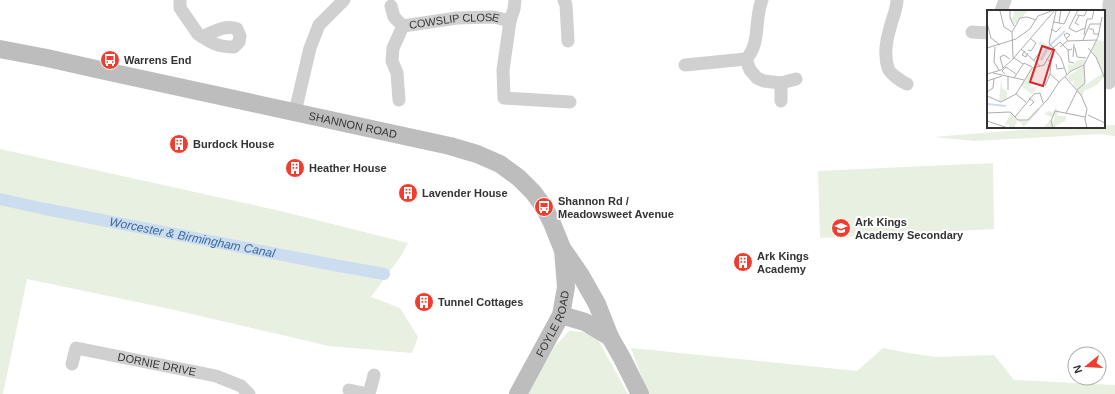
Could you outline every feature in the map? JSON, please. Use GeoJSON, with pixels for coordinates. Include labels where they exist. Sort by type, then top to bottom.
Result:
{"type":"FeatureCollection","features":[{"type":"Feature","properties":{"kind":"street"},"geometry":{"type":"LineString","coordinates":[[180,0],[180,8],[198,34],[202,37]]}},
{"type":"Feature","properties":{"kind":"street"},"geometry":{"type":"LineString","coordinates":[[295,112],[310,48],[319,25],[343,0]]}},
{"type":"Feature","properties":{"kind":"street"},"geometry":{"type":"LineString","coordinates":[[515,0],[514,9],[510,20],[503,70],[504,98],[570,102]]}},
{"type":"Feature","properties":{"kind":"street"},"geometry":{"type":"LineString","coordinates":[[564,0],[566,5],[568,41]]}},
{"type":"Feature","properties":{"kind":"street"},"geometry":{"type":"LineString","coordinates":[[685,65],[746,59],[750,56],[754,48],[759,9],[762,0]]}},
{"type":"Feature","properties":{"kind":"street"},"geometry":{"type":"LineString","coordinates":[[897,0],[897,5],[889,30],[886,55],[888,70],[901,82],[907,84]]}},
{"type":"Feature","properties":{"kind":"street"},"geometry":{"type":"LineString","coordinates":[[1001,10],[1005,0]]}},
{"type":"Feature","properties":{"kind":"street"},"geometry":{"type":"LineString","coordinates":[[1109,83],[1110,0]]}},
{"type":"Feature","properties":{"kind":"street"},"geometry":{"type":"LineString","coordinates":[[391,6],[394,17],[403,26]]}},
{"type":"Feature","properties":{"kind":"street","name":"COWSLIP CLOSE"},"geometry":{"type":"LineString","coordinates":[[399,100],[397,73],[392,61],[393,48],[403,26],[457,18],[494,17],[510,20]]}},
{"type":"Feature","properties":{"kind":"street"},"geometry":{"type":"LineString","coordinates":[[972,32],[987,33]]}},
{"type":"Feature","properties":{"kind":"street","name":"SHANNON ROAD"},"geometry":{"type":"LineString","coordinates":[[0,49],[450,146],[477,154],[500,164],[519,178],[533,192],[544,207],[562,248],[580,274],[597,304],[610,337],[640,394]]}},
{"type":"Feature","properties":{"kind":"street"},"geometry":{"type":"LineString","coordinates":[[746,59],[750,70],[757,78],[764,81],[781,83],[796,79]]}},
{"type":"Feature","properties":{"kind":"street"},"geometry":{"type":"LineString","coordinates":[[781,83],[781,101]]}},
{"type":"Feature","properties":{"kind":"street","name":"FOYLE ROAD"},"geometry":{"type":"LineString","coordinates":[[518,394],[561,315],[566,286],[562,248]]}},
{"type":"Feature","properties":{"kind":"street"},"geometry":{"type":"LineString","coordinates":[[566,286],[581,286],[587,288]]}},
{"type":"Feature","properties":{"kind":"street"},"geometry":{"type":"LineString","coordinates":[[593,327],[597,304]]}},
{"type":"Feature","properties":{"kind":"street","name":"SHANNON ROAD"},"geometry":{"type":"LineString","coordinates":[[561,315],[585,322],[610,337]]}},
{"type":"Feature","properties":{"kind":"street","name":"DORNIE DRIVE"},"geometry":{"type":"LineString","coordinates":[[72,364],[76,348],[216,376],[242,386],[249,394]]}},
{"type":"Feature","properties":{"kind":"street"},"geometry":{"type":"LineString","coordinates":[[349,390],[369,394],[374,375]]}},
{"type":"Feature","properties":{"kind":"green space"},"geometry":{"type":"Polygon","coordinates":[[[1105,125],[1115,125],[1115,136],[1100,134],[974,141],[933,137],[1047,128],[1105,128],[1105,125]]]}},
{"type":"Feature","properties":{"kind":"green space"},"geometry":{"type":"Polygon","coordinates":[[[0,149],[285,212],[408,243],[401,256],[371,297],[400,308],[418,337],[412,353],[329,346],[166,308],[27,279],[3,394],[0,394],[0,149]]]}},
{"type":"Feature","properties":{"kind":"green space"},"geometry":{"type":"Polygon","coordinates":[[[993,163],[994,229],[820,238],[818,171],[993,163]]]}},
{"type":"Feature","properties":{"kind":"green space"},"geometry":{"type":"Polygon","coordinates":[[[569,331],[583,332],[597,338],[628,394],[527,394],[556,345],[569,331]]]}},
{"type":"Feature","properties":{"kind":"green space"},"geometry":{"type":"Polygon","coordinates":[[[631,348],[857,371],[883,348],[936,357],[994,355],[1014,380],[1067,383],[1067,386],[1115,385],[1115,394],[648,394],[631,348]]]}},
{"type":"Feature","properties":{"kind":"waterway","name":"Worcester & Birmingham Canal"},"geometry":{"type":"LineString","coordinates":[[0,199],[384,274]]}},
{"type":"Feature","properties":{"kind":"place","name":"Warrens End"},"geometry":{"type":"Point","coordinates":[110,60]}},
{"type":"Feature","properties":{"kind":"place","name":"Burdock House"},"geometry":{"type":"Point","coordinates":[179,144]}},
{"type":"Feature","properties":{"kind":"place","name":"Heather House"},"geometry":{"type":"Point","coordinates":[295,168]}},
{"type":"Feature","properties":{"kind":"place","name":"Lavender House"},"geometry":{"type":"Point","coordinates":[408,193]}},
{"type":"Feature","properties":{"kind":"place","name":"Shannon Rd / Meadowsweet Avenue"},"geometry":{"type":"Point","coordinates":[544,207]}},
{"type":"Feature","properties":{"kind":"place","name":"Ark Kings Academy Secondary"},"geometry":{"type":"Point","coordinates":[841,228]}},
{"type":"Feature","properties":{"kind":"place","name":"Ark Kings Academy"},"geometry":{"type":"Point","coordinates":[743,262]}},
{"type":"Feature","properties":{"kind":"place","name":"Tunnel Cottages"},"geometry":{"type":"Point","coordinates":[424,302]}}]}
